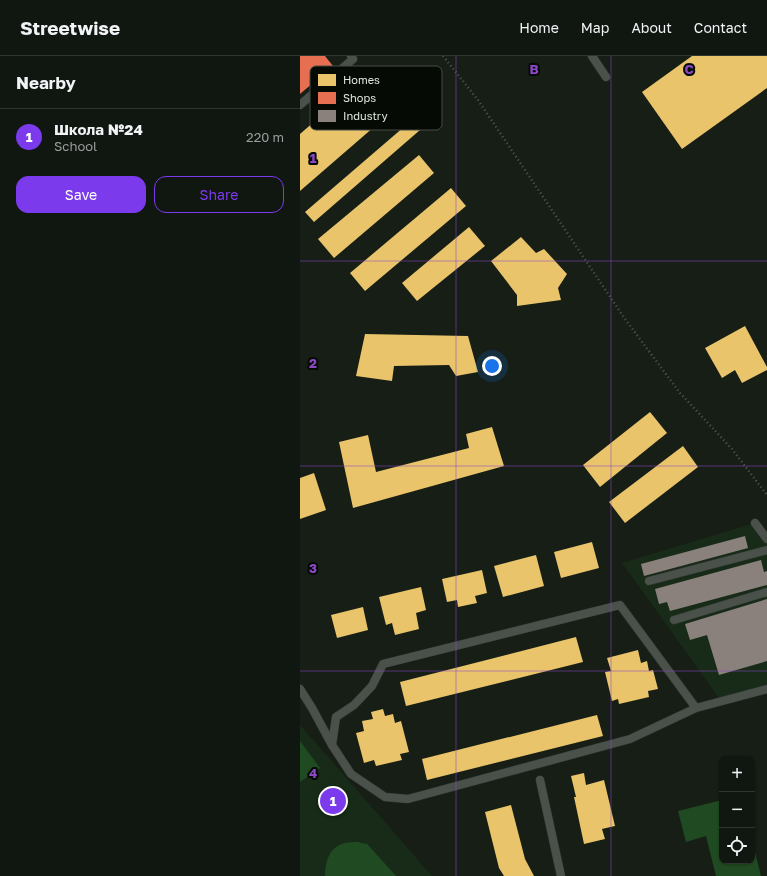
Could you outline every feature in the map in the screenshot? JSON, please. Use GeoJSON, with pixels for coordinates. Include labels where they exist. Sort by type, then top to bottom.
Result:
{"type":"FeatureCollection","features":[{"type":"Feature","properties":{"kind":"lane"},"geometry":{"type":"LineString","coordinates":[[344,66],[353,58],[351,56]]}},
{"type":"Feature","properties":{"kind":"lane"},"geometry":{"type":"LineString","coordinates":[[592,56],[606,77]]}},
{"type":"Feature","properties":{"kind":"lane"},"geometry":{"type":"LineString","coordinates":[[300,105],[310,96]]}},
{"type":"Feature","properties":{"kind":"lane"},"geometry":{"type":"LineString","coordinates":[[755,523],[767,540]]}},
{"type":"Feature","properties":{"kind":"lane"},"geometry":{"type":"LineString","coordinates":[[649,581],[767,550]]}},
{"type":"Feature","properties":{"kind":"lane"},"geometry":{"type":"LineString","coordinates":[[674,620],[767,592]]}},
{"type":"Feature","properties":{"kind":"lane"},"geometry":{"type":"LineString","coordinates":[[332,745],[336,717],[354,705],[372,686],[383,664],[620,605],[696,708]]}},
{"type":"Feature","properties":{"kind":"lane"},"geometry":{"type":"LineString","coordinates":[[300,689],[305,695],[332,745],[351,774],[385,797],[408,799],[630,739],[696,708],[767,690]]}},
{"type":"Feature","properties":{"kind":"lane"},"geometry":{"type":"LineString","coordinates":[[540,780],[561,876]]}},
{"type":"Feature","properties":{"kind":"path"},"geometry":{"type":"LineString","coordinates":[[444,56],[478,100],[626,318],[680,393],[732,449],[767,495]]}},
{"type":"Feature","properties":{"kind":"shaded area"},"geometry":{"type":"Polygon","coordinates":[[[755,523],[767,539],[767,689],[721,701],[622,563],[755,523]]]}},
{"type":"Feature","properties":{"kind":"shaded area"},"geometry":{"type":"Polygon","coordinates":[[[300,725],[432,876],[300,876],[300,725]]]}},
{"type":"Feature","properties":{"kind":"green space"},"geometry":{"type":"Polygon","coordinates":[[[300,741],[320,768],[300,782],[300,741]]]}},
{"type":"Feature","properties":{"kind":"green space"},"geometry":{"type":"Polygon","coordinates":[[[719,801],[719,864],[755,864],[755,852],[761,876],[716,876],[706,836],[686,842],[678,811],[719,801]]]}},
{"type":"Feature","properties":{"kind":"green space"},"geometry":{"type":"Polygon","coordinates":[[[357,842],[367,844],[396,876],[325,876],[327,860],[335,848],[346,843],[357,842]]]}},
{"type":"Feature","properties":{"kind":"building: Homes"},"geometry":{"type":"Polygon","coordinates":[[[692,56],[767,56],[767,88],[682,149],[642,92],[692,56]]]}},
{"type":"Feature","properties":{"kind":"building: Homes"},"geometry":{"type":"Polygon","coordinates":[[[310,125],[310,130],[370,130],[300,191],[300,134],[310,125]]]}},
{"type":"Feature","properties":{"kind":"building: Homes"},"geometry":{"type":"Polygon","coordinates":[[[400,130],[420,130],[314,222],[305,212],[400,130]]]}},
{"type":"Feature","properties":{"kind":"building: Homes"},"geometry":{"type":"Polygon","coordinates":[[[419,155],[434,173],[334,258],[318,239],[419,155]]]}},
{"type":"Feature","properties":{"kind":"building: Homes"},"geometry":{"type":"Polygon","coordinates":[[[451,188],[466,206],[365,291],[350,273],[451,188]]]}},
{"type":"Feature","properties":{"kind":"building: Homes"},"geometry":{"type":"Polygon","coordinates":[[[469,227],[485,246],[417,301],[402,283],[469,227]]]}},
{"type":"Feature","properties":{"kind":"building: Homes"},"geometry":{"type":"Polygon","coordinates":[[[521,237],[536,253],[544,249],[567,274],[558,288],[561,300],[517,306],[517,295],[491,261],[521,237]]]}},
{"type":"Feature","properties":{"kind":"building: Homes"},"geometry":{"type":"Polygon","coordinates":[[[745,326],[767,367],[767,370],[742,383],[735,370],[722,378],[705,348],[745,326]]]}},
{"type":"Feature","properties":{"kind":"building: Homes"},"geometry":{"type":"Polygon","coordinates":[[[365,334],[468,336],[478,372],[456,376],[449,365],[394,366],[392,381],[356,376],[365,334]]]}},
{"type":"Feature","properties":{"kind":"building: Homes"},"geometry":{"type":"Polygon","coordinates":[[[650,412],[667,433],[600,487],[583,465],[650,412]]]}},
{"type":"Feature","properties":{"kind":"building: Homes"},"geometry":{"type":"Polygon","coordinates":[[[492,427],[504,466],[353,508],[339,442],[368,435],[376,472],[469,448],[466,434],[492,427]]]}},
{"type":"Feature","properties":{"kind":"building: Homes"},"geometry":{"type":"Polygon","coordinates":[[[683,446],[698,467],[625,523],[609,502],[683,446]]]}},
{"type":"Feature","properties":{"kind":"building: Homes"},"geometry":{"type":"Polygon","coordinates":[[[314,473],[326,510],[300,519],[300,478],[314,473]]]}},
{"type":"Feature","properties":{"kind":"building: Homes"},"geometry":{"type":"Polygon","coordinates":[[[592,542],[599,568],[561,578],[554,552],[592,542]]]}},
{"type":"Feature","properties":{"kind":"building: Homes"},"geometry":{"type":"Polygon","coordinates":[[[536,555],[544,586],[503,597],[494,566],[536,555]]]}},
{"type":"Feature","properties":{"kind":"building: Homes"},"geometry":{"type":"Polygon","coordinates":[[[482,570],[487,593],[475,596],[477,603],[458,607],[457,600],[447,602],[442,579],[482,570]]]}},
{"type":"Feature","properties":{"kind":"building: Homes"},"geometry":{"type":"Polygon","coordinates":[[[421,587],[426,610],[416,613],[419,629],[395,635],[392,623],[386,625],[379,597],[421,587]]]}},
{"type":"Feature","properties":{"kind":"building: Homes"},"geometry":{"type":"Polygon","coordinates":[[[363,607],[368,630],[337,638],[331,615],[363,607]]]}},
{"type":"Feature","properties":{"kind":"building: Homes"},"geometry":{"type":"Polygon","coordinates":[[[576,637],[583,662],[406,706],[400,682],[576,637]]]}},
{"type":"Feature","properties":{"kind":"building: Homes"},"geometry":{"type":"Polygon","coordinates":[[[638,650],[641,663],[647,661],[649,671],[653,670],[658,689],[648,691],[649,697],[619,704],[618,699],[612,701],[605,672],[611,671],[607,658],[638,650]]]}},
{"type":"Feature","properties":{"kind":"building: Homes"},"geometry":{"type":"Polygon","coordinates":[[[383,709],[385,716],[393,714],[395,723],[401,721],[409,752],[400,754],[402,760],[376,766],[374,760],[364,763],[356,733],[364,731],[362,721],[373,719],[371,712],[383,709]]]}},
{"type":"Feature","properties":{"kind":"building: Homes"},"geometry":{"type":"Polygon","coordinates":[[[597,715],[603,736],[427,780],[422,759],[597,715]]]}},
{"type":"Feature","properties":{"kind":"building: Homes"},"geometry":{"type":"Polygon","coordinates":[[[584,773],[586,785],[604,780],[615,826],[602,829],[605,839],[584,844],[571,776],[584,773]]]}},
{"type":"Feature","properties":{"kind":"building: Homes"},"geometry":{"type":"Polygon","coordinates":[[[511,805],[525,859],[534,876],[504,876],[499,868],[485,812],[511,805]]]}},
{"type":"Feature","properties":{"kind":"building: Shops"},"geometry":{"type":"Polygon","coordinates":[[[300,56],[325,56],[333,66],[310,66],[310,86],[300,94],[300,56]]]}},
{"type":"Feature","properties":{"kind":"building: Industry"},"geometry":{"type":"Polygon","coordinates":[[[745,536],[748,548],[644,576],[641,564],[745,536]]]}},
{"type":"Feature","properties":{"kind":"building: Industry"},"geometry":{"type":"Polygon","coordinates":[[[761,560],[764,572],[767,571],[767,585],[670,611],[667,602],[659,604],[655,589],[761,560]]]}},
{"type":"Feature","properties":{"kind":"building: Industry"},"geometry":{"type":"Polygon","coordinates":[[[767,599],[767,661],[719,675],[707,635],[690,640],[685,624],[767,599]]]}},
{"type":"Feature","properties":{"kind":"place","name":"Школа №24"},"geometry":{"type":"Point","coordinates":[333,801]}}]}
